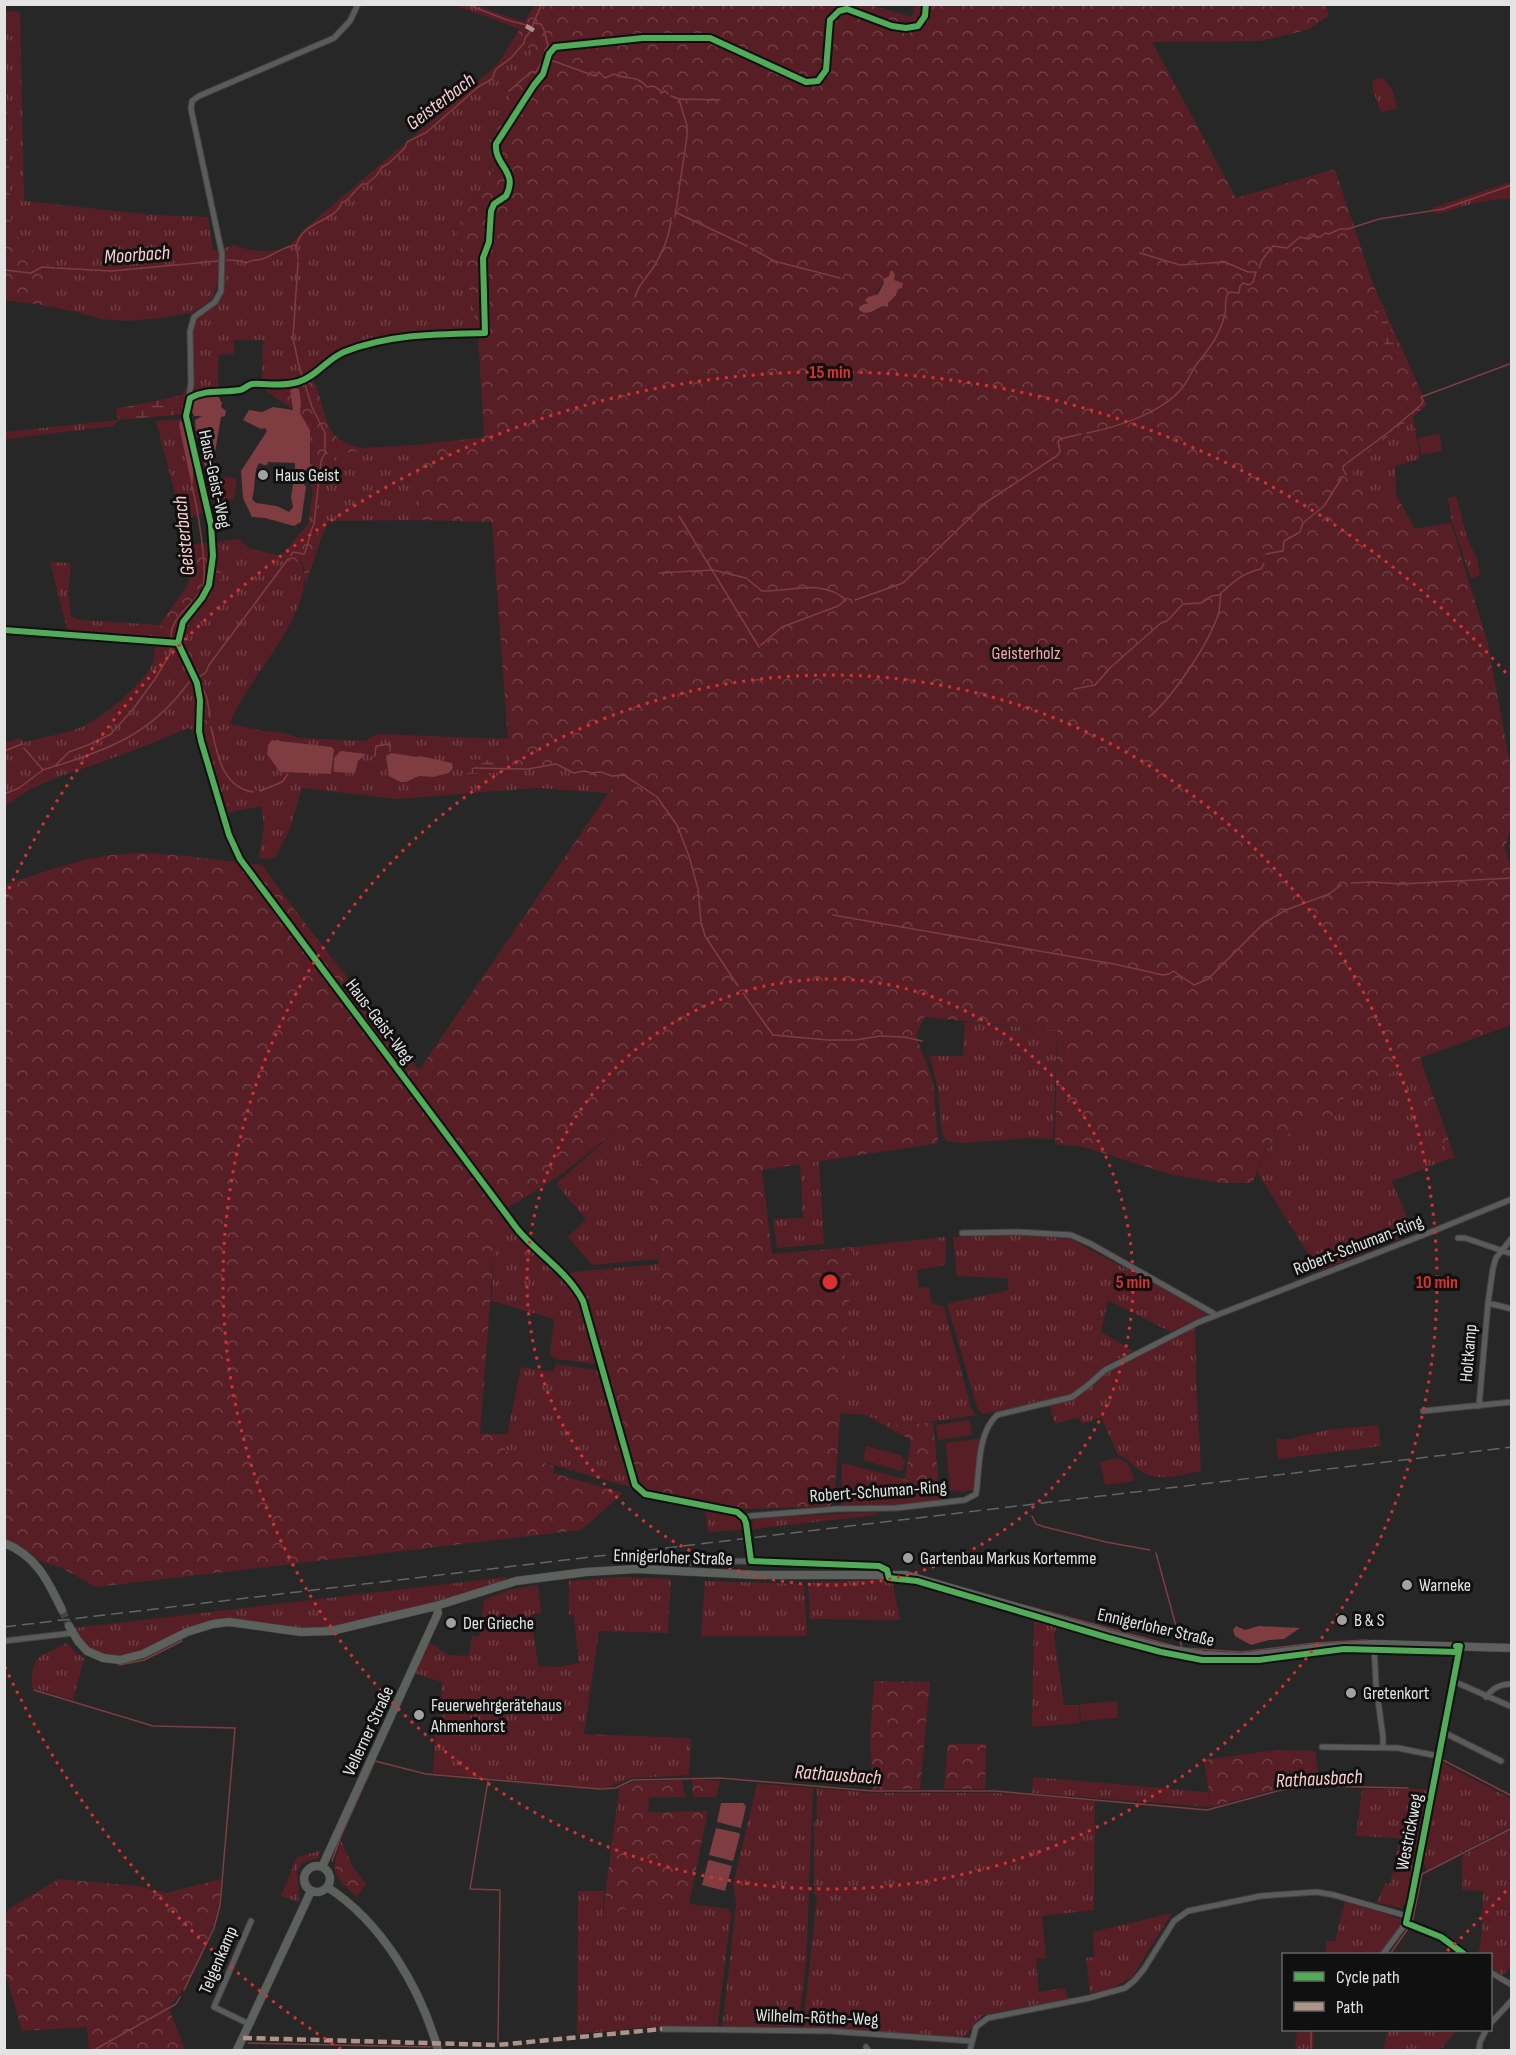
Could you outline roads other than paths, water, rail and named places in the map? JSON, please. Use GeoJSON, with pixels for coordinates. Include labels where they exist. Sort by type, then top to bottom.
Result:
{"type":"FeatureCollection","features":[{"type":"Feature","properties":{"kind":"main road"},"geometry":{"type":"LineString","coordinates":[[4,1543],[22,1551],[40,1569],[62,1610]]}},
{"type":"Feature","properties":{"kind":"main road","name":"Ennigerloher Straße"},"geometry":{"type":"LineString","coordinates":[[71,1629],[82,1646],[94,1655],[120,1660],[143,1654],[187,1632],[213,1624],[229,1622],[318,1632],[348,1628],[436,1606],[531,1578],[611,1569],[636,1569],[757,1575],[889,1574],[917,1577],[1110,1634],[1163,1648],[1203,1655],[1241,1657],[1314,1648],[1374,1644],[1512,1648]]}},
{"type":"Feature","properties":{"kind":"main road","name":"Vellerner Straße"},"geometry":{"type":"LineString","coordinates":[[322,1867],[438,1613],[436,1606]]}},
{"type":"Feature","properties":{"kind":"main road"},"geometry":{"type":"LineString","coordinates":[[313,1867],[322,1867],[329,1876],[327,1887],[319,1892],[311,1890],[304,1880],[306,1872],[313,1867]]}},
{"type":"Feature","properties":{"kind":"main road"},"geometry":{"type":"LineString","coordinates":[[327,1887],[369,1924],[397,1960],[420,2001],[438,2050]]}},
{"type":"Feature","properties":{"kind":"main road"},"geometry":{"type":"LineString","coordinates":[[237,2050],[311,1890]]}},
{"type":"Feature","properties":{"kind":"street","name":"Haus-Geist-Weg"},"geometry":{"type":"LineString","coordinates":[[358,4],[350,21],[334,38],[192,101],[191,109],[222,254],[221,291],[215,302],[194,317],[190,331],[190,398],[186,416],[211,525],[213,556],[209,585],[183,622],[173,643],[199,691],[201,741],[229,835],[240,859],[518,1230],[576,1288],[583,1301],[635,1485],[645,1494],[737,1512],[744,1518]]}},
{"type":"Feature","properties":{"kind":"street"},"geometry":{"type":"LineString","coordinates":[[4,630],[173,643]]}},
{"type":"Feature","properties":{"kind":"street","name":"Robert-Schuman-Ring"},"geometry":{"type":"LineString","coordinates":[[744,1518],[807,1511],[896,1508],[965,1500],[976,1494],[984,1436],[988,1424],[997,1415],[1072,1397],[1105,1370],[1214,1316],[1512,1199]]}},
{"type":"Feature","properties":{"kind":"street"},"geometry":{"type":"LineString","coordinates":[[962,1233],[1018,1232],[1071,1235],[1213,1313],[1214,1316]]}},
{"type":"Feature","properties":{"kind":"street"},"geometry":{"type":"LineString","coordinates":[[1458,1238],[1465,1238],[1512,1254]]}},
{"type":"Feature","properties":{"kind":"street","name":"Holtkamp"},"geometry":{"type":"LineString","coordinates":[[1479,1406],[1493,1268],[1512,1239]]}},
{"type":"Feature","properties":{"kind":"street","name":"Holtkamp"},"geometry":{"type":"LineString","coordinates":[[1488,1303],[1512,1309]]}},
{"type":"Feature","properties":{"kind":"street","name":"Holtkamp"},"geometry":{"type":"LineString","coordinates":[[1423,1411],[1512,1402]]}},
{"type":"Feature","properties":{"kind":"street"},"geometry":{"type":"LineString","coordinates":[[744,1518],[750,1561]]}},
{"type":"Feature","properties":{"kind":"street"},"geometry":{"type":"LineString","coordinates":[[636,1569],[646,1563],[750,1561],[879,1566],[884,1567],[889,1574]]}},
{"type":"Feature","properties":{"kind":"street"},"geometry":{"type":"LineString","coordinates":[[4,1641],[71,1629]]}},
{"type":"Feature","properties":{"kind":"street"},"geometry":{"type":"LineString","coordinates":[[1374,1644],[1383,1747]]}},
{"type":"Feature","properties":{"kind":"street","name":"Westrickweg"},"geometry":{"type":"LineString","coordinates":[[1384,1953],[1406,1919],[1452,1681],[1486,1697]]}},
{"type":"Feature","properties":{"kind":"street"},"geometry":{"type":"LineString","coordinates":[[1512,1684],[1500,1685],[1486,1697],[1512,1707]]}},
{"type":"Feature","properties":{"kind":"street"},"geometry":{"type":"LineString","coordinates":[[1443,1732],[1501,1761]]}},
{"type":"Feature","properties":{"kind":"street"},"geometry":{"type":"LineString","coordinates":[[1322,1746],[1383,1747],[1438,1756]]}},
{"type":"Feature","properties":{"kind":"street"},"geometry":{"type":"LineString","coordinates":[[970,2050],[976,2027],[988,2018],[1089,1998],[1125,1988],[1144,1969],[1174,1922],[1188,1911],[1261,1896],[1305,1892],[1334,1895],[1406,1919],[1441,1937],[1463,1953]]}},
{"type":"Feature","properties":{"kind":"street","name":"Telgenkamp"},"geometry":{"type":"LineString","coordinates":[[249,2024],[214,2007],[251,1921]]}},
{"type":"Feature","properties":{"kind":"street"},"geometry":{"type":"LineString","coordinates":[[1492,1973],[1512,1985]]}},
{"type":"Feature","properties":{"kind":"street"},"geometry":{"type":"LineString","coordinates":[[1492,2023],[1512,2000]]}},
{"type":"Feature","properties":{"kind":"street","name":"Wilhelm-Röthe-Weg"},"geometry":{"type":"LineString","coordinates":[[662,2029],[829,2031],[971,2041]]}},
{"type":"Feature","properties":{"kind":"street"},"geometry":{"type":"LineString","coordinates":[[1479,2050],[1481,2038],[1485,2031]]}},
{"type":"Feature","properties":{"kind":"waterway"},"geometry":{"type":"LineString","coordinates":[[466,4],[507,20],[530,26]]}},
{"type":"Feature","properties":{"kind":"waterway","name":"Geisterbach"},"geometry":{"type":"LineString","coordinates":[[298,259],[297,244],[300,236],[306,230],[333,214],[342,202],[346,201],[362,184],[367,184],[382,167],[405,148],[407,142],[427,132],[478,87],[492,79],[496,69],[511,58],[524,43],[542,4]]}},
{"type":"Feature","properties":{"kind":"waterway"},"geometry":{"type":"LineString","coordinates":[[533,23],[541,24],[544,30],[548,46],[545,50],[545,58],[595,76],[599,72],[605,78],[614,74],[636,79],[647,87],[653,86],[661,93],[665,91],[668,94]]}},
{"type":"Feature","properties":{"kind":"waterway"},"geometry":{"type":"LineString","coordinates":[[509,91],[531,72],[536,72],[544,59]]}},
{"type":"Feature","properties":{"kind":"waterway"},"geometry":{"type":"LineString","coordinates":[[671,96],[679,99],[687,126],[675,217]]}},
{"type":"Feature","properties":{"kind":"waterway"},"geometry":{"type":"LineString","coordinates":[[679,99],[720,100]]}},
{"type":"Feature","properties":{"kind":"waterway"},"geometry":{"type":"LineString","coordinates":[[1259,268],[1273,246],[1287,248],[1300,237],[1309,239],[1313,236],[1320,237],[1325,233],[1329,234],[1379,219],[1443,209],[1512,185]]}},
{"type":"Feature","properties":{"kind":"waterway"},"geometry":{"type":"LineString","coordinates":[[675,212],[747,246]]}},
{"type":"Feature","properties":{"kind":"waterway"},"geometry":{"type":"LineString","coordinates":[[635,297],[640,285],[663,250],[668,238],[671,218]]}},
{"type":"Feature","properties":{"kind":"waterway","name":"Moorbach"},"geometry":{"type":"LineString","coordinates":[[227,260],[246,263],[297,245]]}},
{"type":"Feature","properties":{"kind":"waterway"},"geometry":{"type":"LineString","coordinates":[[751,248],[774,261],[840,278]]}},
{"type":"Feature","properties":{"kind":"waterway"},"geometry":{"type":"LineString","coordinates":[[1087,433],[1138,418],[1173,397],[1184,385],[1217,336],[1225,316],[1226,298],[1229,292],[1239,293],[1243,283],[1249,285],[1253,282],[1256,272],[1248,272],[1225,262],[1180,265],[1140,253]]}},
{"type":"Feature","properties":{"kind":"waterway","name":"Moorbach"},"geometry":{"type":"LineString","coordinates":[[57,268],[111,271],[219,261]]}},
{"type":"Feature","properties":{"kind":"waterway","name":"Geisterbach"},"geometry":{"type":"LineString","coordinates":[[298,262],[293,338],[299,366]]}},
{"type":"Feature","properties":{"kind":"waterway","name":"Moorbach"},"geometry":{"type":"LineString","coordinates":[[4,270],[31,273],[42,267],[55,268]]}},
{"type":"Feature","properties":{"kind":"waterway"},"geometry":{"type":"LineString","coordinates":[[1346,475],[1343,466],[1422,404],[1421,397],[1512,363]]}},
{"type":"Feature","properties":{"kind":"waterway","name":"Geisterbach"},"geometry":{"type":"LineString","coordinates":[[291,555],[293,552],[304,554],[307,546],[314,524],[321,461],[325,453],[325,433],[312,407],[300,369]]}},
{"type":"Feature","properties":{"kind":"waterway"},"geometry":{"type":"LineString","coordinates":[[855,600],[903,583],[985,503],[1058,455],[1060,439],[1081,434]]}},
{"type":"Feature","properties":{"kind":"waterway"},"geometry":{"type":"LineString","coordinates":[[1266,554],[1283,551],[1284,541],[1300,532],[1303,523],[1324,506],[1341,479]]}},
{"type":"Feature","properties":{"kind":"waterway","name":"Geisterbach"},"geometry":{"type":"LineString","coordinates":[[171,641],[174,624],[198,595],[204,581],[201,539],[192,486]]}},
{"type":"Feature","properties":{"kind":"waterway"},"geometry":{"type":"LineString","coordinates":[[679,516],[759,647]]}},
{"type":"Feature","properties":{"kind":"waterway","name":"Geisterbach"},"geometry":{"type":"LineString","coordinates":[[210,717],[207,698],[198,678],[206,672],[288,559]]}},
{"type":"Feature","properties":{"kind":"waterway"},"geometry":{"type":"LineString","coordinates":[[1074,689],[1095,685],[1111,667],[1161,623],[1167,621],[1183,604],[1201,603],[1212,596],[1219,595],[1233,582],[1261,569],[1264,563]]}},
{"type":"Feature","properties":{"kind":"waterway"},"geometry":{"type":"LineString","coordinates":[[659,573],[713,570],[746,578],[762,591],[827,589],[846,600],[838,606],[782,627],[761,645]]}},
{"type":"Feature","properties":{"kind":"waterway"},"geometry":{"type":"LineString","coordinates":[[1149,717],[1179,683],[1208,638],[1219,612],[1221,593]]}},
{"type":"Feature","properties":{"kind":"waterway","name":"Geisterbach"},"geometry":{"type":"LineString","coordinates":[[4,794],[19,788],[43,770],[55,766],[69,752],[111,734],[155,679],[171,652],[171,645]]}},
{"type":"Feature","properties":{"kind":"waterway","name":"Geisterbach"},"geometry":{"type":"LineString","coordinates":[[56,766],[114,745],[146,726],[161,714],[189,682]]}},
{"type":"Feature","properties":{"kind":"waterway"},"geometry":{"type":"LineString","coordinates":[[211,727],[218,757],[227,776],[242,789],[253,792]]}},
{"type":"Feature","properties":{"kind":"waterway"},"geometry":{"type":"LineString","coordinates":[[4,751],[22,744]]}},
{"type":"Feature","properties":{"kind":"waterway"},"geometry":{"type":"LineString","coordinates":[[375,756],[376,746],[390,744],[390,751]]}},
{"type":"Feature","properties":{"kind":"waterway"},"geometry":{"type":"LineString","coordinates":[[24,748],[43,770]]}},
{"type":"Feature","properties":{"kind":"waterway"},"geometry":{"type":"LineString","coordinates":[[474,768],[528,769],[556,764],[574,773],[584,771],[601,772],[612,776],[624,775],[657,797],[677,825],[689,856],[698,889],[701,922],[705,936],[738,986]]}},
{"type":"Feature","properties":{"kind":"waterway"},"geometry":{"type":"LineString","coordinates":[[260,791],[282,782],[288,774]]}},
{"type":"Feature","properties":{"kind":"waterway"},"geometry":{"type":"LineString","coordinates":[[1512,844],[1510,846],[1512,850]]}},
{"type":"Feature","properties":{"kind":"waterway"},"geometry":{"type":"LineString","coordinates":[[1351,883],[1401,884],[1512,878]]}},
{"type":"Feature","properties":{"kind":"waterway"},"geometry":{"type":"LineString","coordinates":[[833,915],[1114,964],[1163,975],[1173,971],[1194,985],[1208,979],[1264,923],[1286,910],[1329,894],[1341,885]]}},
{"type":"Feature","properties":{"kind":"waterway"},"geometry":{"type":"LineString","coordinates":[[743,993],[773,1035],[828,1040],[855,1040],[880,1036],[904,1037],[922,1041]]}},
{"type":"Feature","properties":{"kind":"waterway"},"geometry":{"type":"LineString","coordinates":[[599,1370],[631,1486]]}},
{"type":"Feature","properties":{"kind":"waterway"},"geometry":{"type":"LineString","coordinates":[[1032,1516],[1036,1524],[1045,1527],[1150,1550]]}},
{"type":"Feature","properties":{"kind":"waterway"},"geometry":{"type":"LineString","coordinates":[[1156,1553],[1182,1648],[1242,1652],[1315,1643],[1367,1640]]}},
{"type":"Feature","properties":{"kind":"waterway"},"geometry":{"type":"LineString","coordinates":[[1016,1603],[1174,1646]]}},
{"type":"Feature","properties":{"kind":"waterway"},"geometry":{"type":"LineString","coordinates":[[119,1665],[144,1660],[182,1641]]}},
{"type":"Feature","properties":{"kind":"waterway"},"geometry":{"type":"LineString","coordinates":[[34,1690],[153,1726],[235,1728],[220,1905],[214,1928],[184,1990]]}},
{"type":"Feature","properties":{"kind":"waterway","name":"Rathausbach"},"geometry":{"type":"LineString","coordinates":[[1443,1760],[1512,1796]]}},
{"type":"Feature","properties":{"kind":"waterway","name":"Rathausbach"},"geometry":{"type":"LineString","coordinates":[[332,1861],[375,1761],[426,1774],[600,1789],[616,1788],[632,1780],[720,1778],[872,1791],[995,1791],[1207,1810],[1281,1790],[1318,1786],[1408,1788]]}},
{"type":"Feature","properties":{"kind":"waterway"},"geometry":{"type":"LineString","coordinates":[[488,1781],[470,1889],[500,1890],[498,2042]]}},
{"type":"Feature","properties":{"kind":"waterway"},"geometry":{"type":"LineString","coordinates":[[1391,1953],[1412,1923],[1422,1874],[1512,1828]]}},
{"type":"Feature","properties":{"kind":"waterway"},"geometry":{"type":"LineString","coordinates":[[94,2050],[176,2004],[180,1997]]}},
{"type":"Feature","properties":{"kind":"waterway"},"geometry":{"type":"LineString","coordinates":[[1311,2031],[1311,2050]]}},
{"type":"Feature","properties":{"kind":"waterway"},"geometry":{"type":"LineString","coordinates":[[248,2043],[431,2047]]}},
{"type":"Feature","properties":{"kind":"tunnel"},"geometry":{"type":"LineString","coordinates":[[62,1610],[69,1626]]}},
{"type":"Feature","properties":{"kind":"railway"},"geometry":{"type":"LineString","coordinates":[[4,1627],[1512,1447]]}},
{"type":"Feature","properties":{"kind":"place","name":"Haus Geist"},"geometry":{"type":"Point","coordinates":[263,475]}},
{"type":"Feature","properties":{"kind":"place","name":"Gartenbau Markus Kortemme"},"geometry":{"type":"Point","coordinates":[908,1558]}},
{"type":"Feature","properties":{"kind":"place","name":"Warneke"},"geometry":{"type":"Point","coordinates":[1407,1585]}},
{"type":"Feature","properties":{"kind":"place","name":"B & S"},"geometry":{"type":"Point","coordinates":[1342,1620]}},
{"type":"Feature","properties":{"kind":"place","name":"Der Grieche"},"geometry":{"type":"Point","coordinates":[451,1623]}},
{"type":"Feature","properties":{"kind":"place","name":"Gretenkort"},"geometry":{"type":"Point","coordinates":[1351,1693]}},
{"type":"Feature","properties":{"kind":"place","name":"Feuerwehrgerätehaus Ahmenhorst"},"geometry":{"type":"Point","coordinates":[419,1715]}},
{"type":"Feature","properties":{"kind":"park label","name":"Geisterholz"},"geometry":{"type":"Point","coordinates":[1026,653]}}]}
